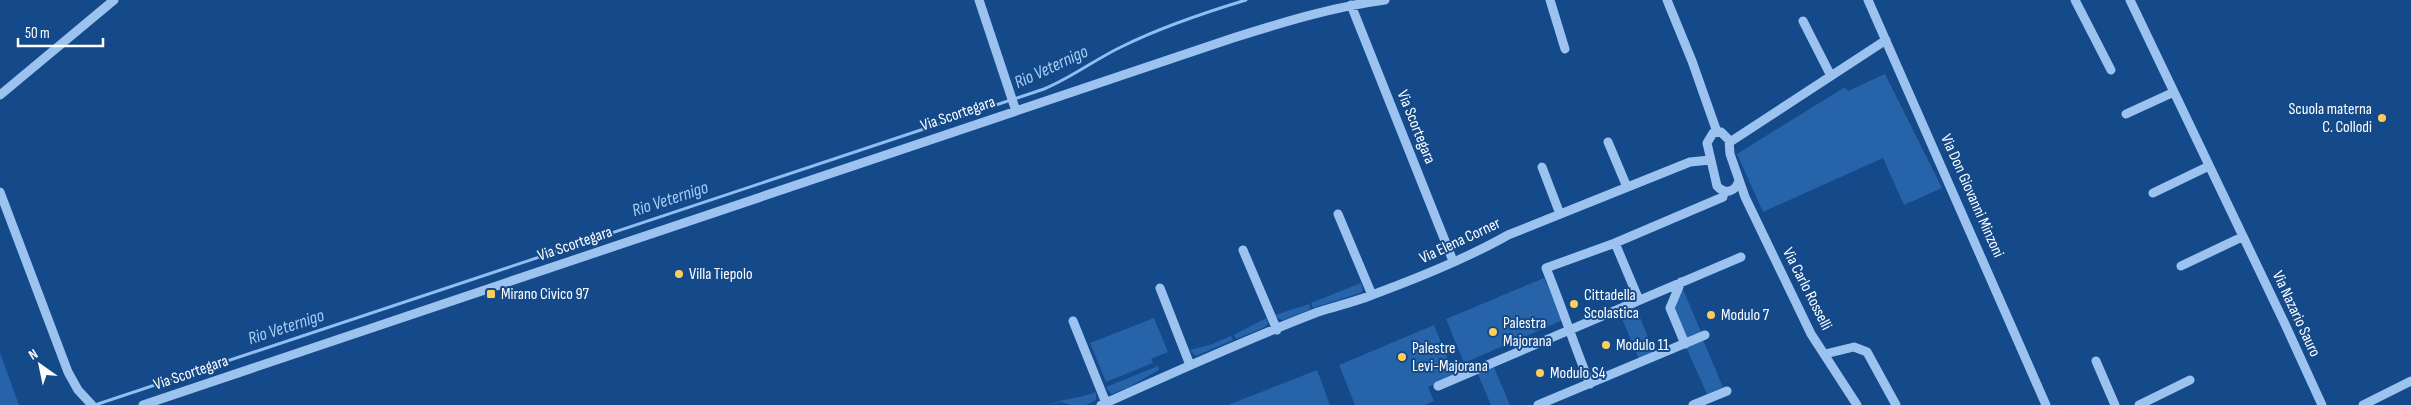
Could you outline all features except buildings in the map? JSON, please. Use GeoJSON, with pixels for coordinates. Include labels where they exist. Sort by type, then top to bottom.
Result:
{"type":"FeatureCollection","features":[{"type":"Feature","properties":{"kind":"street"},"geometry":{"type":"LineString","coordinates":[[0,95],[114,0]]}},
{"type":"Feature","properties":{"kind":"street","name":"Via Scortegara"},"geometry":{"type":"LineString","coordinates":[[978,0],[1016,111]]}},
{"type":"Feature","properties":{"kind":"street","name":"Via Scortegara"},"geometry":{"type":"LineString","coordinates":[[142,405],[1302,16],[1351,4],[1385,0]]}},
{"type":"Feature","properties":{"kind":"street"},"geometry":{"type":"LineString","coordinates":[[1550,0],[1565,49]]}},
{"type":"Feature","properties":{"kind":"street"},"geometry":{"type":"LineString","coordinates":[[1666,0],[1692,61],[1717,132]]}},
{"type":"Feature","properties":{"kind":"street","name":"Via Don Giovanni Minzoni"},"geometry":{"type":"LineString","coordinates":[[1868,0],[2046,405]]}},
{"type":"Feature","properties":{"kind":"street"},"geometry":{"type":"LineString","coordinates":[[2076,0],[2111,70]]}},
{"type":"Feature","properties":{"kind":"street","name":"Via Nazario Sauro"},"geometry":{"type":"LineString","coordinates":[[2130,0],[2322,405]]}},
{"type":"Feature","properties":{"kind":"street","name":"Via Scortegara"},"geometry":{"type":"LineString","coordinates":[[1351,4],[1453,261]]}},
{"type":"Feature","properties":{"kind":"street"},"geometry":{"type":"LineString","coordinates":[[1803,21],[1831,76]]}},
{"type":"Feature","properties":{"kind":"street"},"geometry":{"type":"LineString","coordinates":[[1745,197],[1726,191],[1715,182],[1707,147],[1710,135],[1717,132],[1725,134],[1730,142],[1886,40]]}},
{"type":"Feature","properties":{"kind":"street"},"geometry":{"type":"LineString","coordinates":[[2126,114],[2174,92]]}},
{"type":"Feature","properties":{"kind":"street"},"geometry":{"type":"LineString","coordinates":[[1608,142],[1627,187]]}},
{"type":"Feature","properties":{"kind":"street","name":"Via Carlo Rosselli"},"geometry":{"type":"LineString","coordinates":[[1730,142],[1730,154],[1745,197],[1811,334],[1825,354],[1854,347],[1867,352],[1896,405]]}},
{"type":"Feature","properties":{"kind":"street","name":"Via Elena Corner"},"geometry":{"type":"LineString","coordinates":[[1690,162],[1707,147]]}},
{"type":"Feature","properties":{"kind":"street","name":"Via Elena Corner"},"geometry":{"type":"LineString","coordinates":[[1073,321],[1104,404],[1128,395],[1156,379],[1320,311],[1372,295],[1481,250],[1508,235],[1627,187],[1690,162],[1710,160]]}},
{"type":"Feature","properties":{"kind":"street"},"geometry":{"type":"LineString","coordinates":[[2153,193],[2209,166]]}},
{"type":"Feature","properties":{"kind":"street"},"geometry":{"type":"LineString","coordinates":[[1542,168],[1560,214]]}},
{"type":"Feature","properties":{"kind":"street"},"geometry":{"type":"LineString","coordinates":[[1590,384],[1546,268],[1615,243],[1723,197],[1726,191],[1736,188],[1739,180]]}},
{"type":"Feature","properties":{"kind":"street"},"geometry":{"type":"LineString","coordinates":[[0,192],[68,372],[89,402]]}},
{"type":"Feature","properties":{"kind":"street"},"geometry":{"type":"LineString","coordinates":[[1338,214],[1372,295]]}},
{"type":"Feature","properties":{"kind":"street"},"geometry":{"type":"LineString","coordinates":[[2181,266],[2242,237]]}},
{"type":"Feature","properties":{"kind":"street"},"geometry":{"type":"LineString","coordinates":[[1615,243],[1639,300]]}},
{"type":"Feature","properties":{"kind":"street"},"geometry":{"type":"LineString","coordinates":[[1243,250],[1277,330]]}},
{"type":"Feature","properties":{"kind":"street"},"geometry":{"type":"LineString","coordinates":[[1438,386],[1741,257]]}},
{"type":"Feature","properties":{"kind":"street"},"geometry":{"type":"LineString","coordinates":[[1681,282],[1670,308],[1685,344]]}},
{"type":"Feature","properties":{"kind":"street"},"geometry":{"type":"LineString","coordinates":[[1160,288],[1190,365]]}},
{"type":"Feature","properties":{"kind":"street"},"geometry":{"type":"LineString","coordinates":[[1538,405],[1705,335]]}},
{"type":"Feature","properties":{"kind":"street"},"geometry":{"type":"LineString","coordinates":[[1825,354],[1857,405]]}},
{"type":"Feature","properties":{"kind":"street"},"geometry":{"type":"LineString","coordinates":[[2096,361],[2115,405]]}},
{"type":"Feature","properties":{"kind":"street"},"geometry":{"type":"LineString","coordinates":[[2139,405],[2190,380]]}},
{"type":"Feature","properties":{"kind":"street"},"geometry":{"type":"LineString","coordinates":[[2364,405],[2411,381]]}},
{"type":"Feature","properties":{"kind":"street"},"geometry":{"type":"LineString","coordinates":[[1694,405],[1727,391]]}},
{"type":"Feature","properties":{"kind":"shaded area"},"geometry":{"type":"Polygon","coordinates":[[[1885,74],[1942,188],[1904,205],[1883,158],[1763,212],[1737,154],[1845,87],[1848,91],[1885,74]]]}},
{"type":"Feature","properties":{"kind":"shaded area","name":"Palestra Majorana"},"geometry":{"type":"Polygon","coordinates":[[[1544,278],[1563,320],[1464,363],[1446,319],[1544,278]]]}},
{"type":"Feature","properties":{"kind":"shaded area"},"geometry":{"type":"Polygon","coordinates":[[[1361,283],[1363,290],[1360,293],[1313,308],[1311,303],[1361,283]]]}},
{"type":"Feature","properties":{"kind":"shaded area"},"geometry":{"type":"Polygon","coordinates":[[[1682,287],[1702,334],[1687,341],[1672,308],[1682,287]]]}},
{"type":"Feature","properties":{"kind":"shaded area"},"geometry":{"type":"Polygon","coordinates":[[[1309,304],[1311,309],[1283,320],[1275,315],[1309,304]]]}},
{"type":"Feature","properties":{"kind":"shaded area"},"geometry":{"type":"Polygon","coordinates":[[[1635,305],[1654,352],[1639,359],[1619,312],[1635,305]]]}},
{"type":"Feature","properties":{"kind":"shaded area"},"geometry":{"type":"Polygon","coordinates":[[[1154,318],[1168,352],[1151,359],[1153,363],[1106,382],[1090,343],[1154,318]]]}},
{"type":"Feature","properties":{"kind":"shaded area"},"geometry":{"type":"Polygon","coordinates":[[[1266,318],[1268,323],[1265,327],[1236,339],[1234,335],[1266,318]]]}},
{"type":"Feature","properties":{"kind":"shaded area","name":"Palestre Levi-Majorana"},"geometry":{"type":"Polygon","coordinates":[[[1434,325],[1455,376],[1428,387],[1434,401],[1425,405],[1355,405],[1339,365],[1434,325]]]}},
{"type":"Feature","properties":{"kind":"shaded area"},"geometry":{"type":"Polygon","coordinates":[[[1231,336],[1233,340],[1196,356],[1190,350],[1210,345],[1231,336]]]}},
{"type":"Feature","properties":{"kind":"shaded area"},"geometry":{"type":"Polygon","coordinates":[[[1703,340],[1723,387],[1707,394],[1686,347],[1703,340]]]}},
{"type":"Feature","properties":{"kind":"shaded area"},"geometry":{"type":"Polygon","coordinates":[[[0,353],[19,405],[0,405],[0,353]]]}},
{"type":"Feature","properties":{"kind":"shaded area"},"geometry":{"type":"Polygon","coordinates":[[[1493,365],[1510,405],[1491,405],[1477,372],[1493,365]]]}},
{"type":"Feature","properties":{"kind":"shaded area"},"geometry":{"type":"Polygon","coordinates":[[[1158,366],[1159,370],[1127,388],[1111,394],[1106,387],[1158,366]]]}},
{"type":"Feature","properties":{"kind":"shaded area"},"geometry":{"type":"Polygon","coordinates":[[[1317,370],[1330,405],[1228,405],[1317,370]]]}},
{"type":"Feature","properties":{"kind":"shaded area"},"geometry":{"type":"Polygon","coordinates":[[[1096,392],[1096,400],[1086,405],[1071,405],[1061,402],[1047,405],[1084,396],[1096,392]]]}},
{"type":"Feature","properties":{"kind":"waterway","name":"Rio Veternigo"},"geometry":{"type":"LineString","coordinates":[[95,405],[1044,89],[1064,80],[1111,52],[1151,33],[1246,0]]}},
{"type":"Feature","properties":{"kind":"place","name":"Scuola materna C. Collodi"},"geometry":{"type":"Point","coordinates":[2382,118]}},
{"type":"Feature","properties":{"kind":"place","name":"Villa Tiepolo"},"geometry":{"type":"Point","coordinates":[679,274]}},
{"type":"Feature","properties":{"kind":"place","name":"Mirano Civico 97"},"geometry":{"type":"Point","coordinates":[491,294]}},
{"type":"Feature","properties":{"kind":"place","name":"Cittadella Scolastica"},"geometry":{"type":"Point","coordinates":[1574,304]}},
{"type":"Feature","properties":{"kind":"place","name":"Modulo 7"},"geometry":{"type":"Point","coordinates":[1711,315]}},
{"type":"Feature","properties":{"kind":"place","name":"Palestra Majorana"},"geometry":{"type":"Point","coordinates":[1493,332]}},
{"type":"Feature","properties":{"kind":"place","name":"Modulo 11"},"geometry":{"type":"Point","coordinates":[1606,345]}},
{"type":"Feature","properties":{"kind":"place","name":"Palestre Levi-Majorana"},"geometry":{"type":"Point","coordinates":[1402,357]}},
{"type":"Feature","properties":{"kind":"place","name":"Modulo S4"},"geometry":{"type":"Point","coordinates":[1540,373]}}]}
